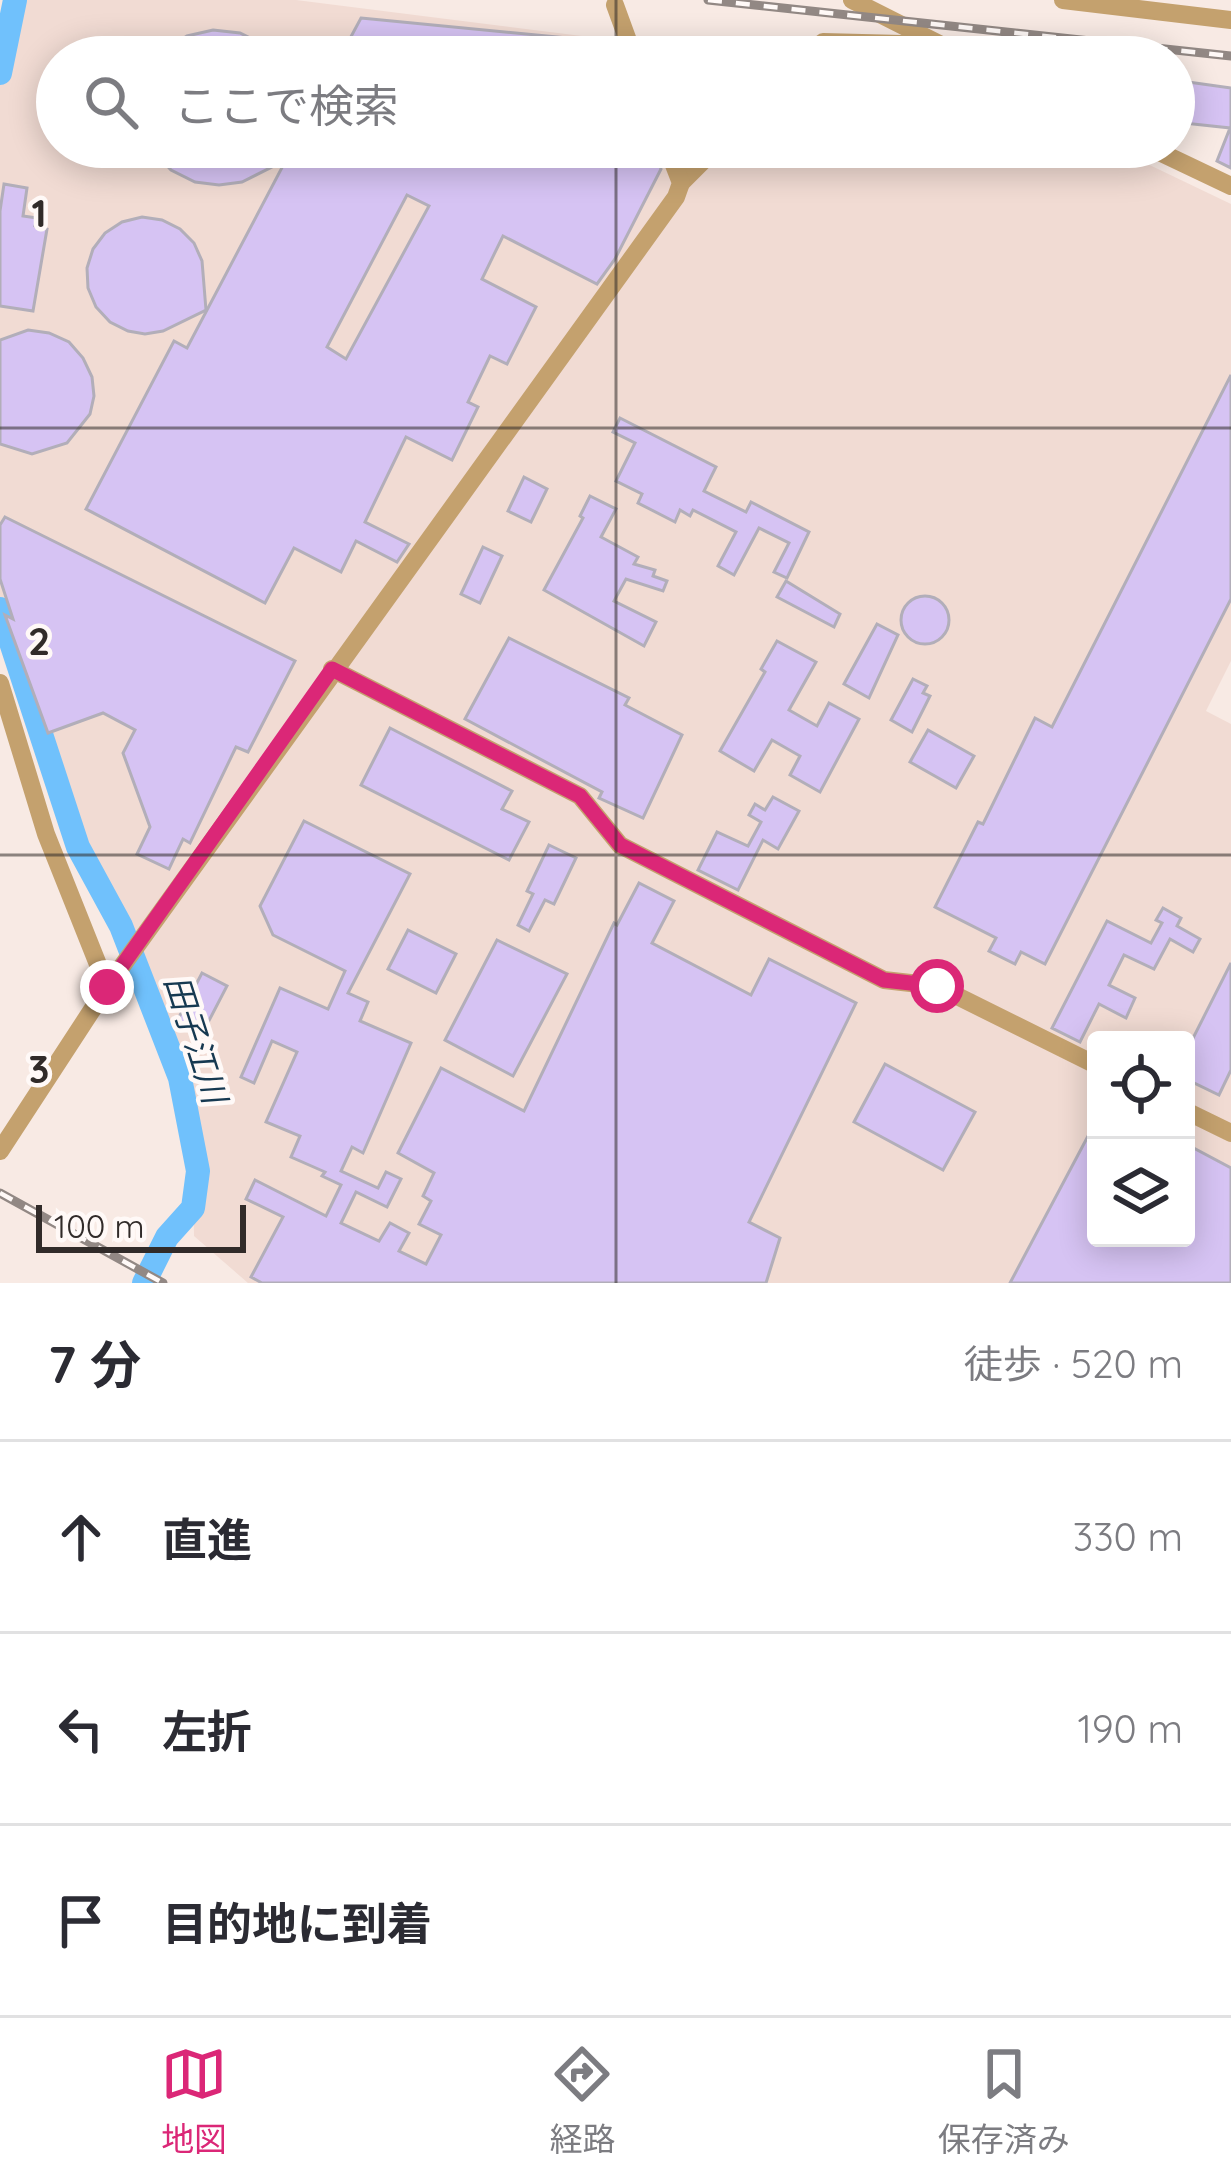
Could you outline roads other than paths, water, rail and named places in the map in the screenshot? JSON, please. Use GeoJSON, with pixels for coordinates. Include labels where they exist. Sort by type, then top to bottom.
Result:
{"type":"FeatureCollection","features":[{"type":"Feature","properties":{"kind":"street"},"geometry":{"type":"LineString","coordinates":[[852,0],[923,36]]}},
{"type":"Feature","properties":{"kind":"street"},"geometry":{"type":"LineString","coordinates":[[1063,0],[1202,8],[1231,20]]}},
{"type":"Feature","properties":{"kind":"street"},"geometry":{"type":"LineString","coordinates":[[615,5],[626,36]]}},
{"type":"Feature","properties":{"kind":"street"},"geometry":{"type":"LineString","coordinates":[[676,168],[681,183]]}},
{"type":"Feature","properties":{"kind":"street"},"geometry":{"type":"LineString","coordinates":[[0,1151],[107,987],[332,669],[676,197],[681,183],[696,168]]}},
{"type":"Feature","properties":{"kind":"street"},"geometry":{"type":"LineString","coordinates":[[1193,168],[1231,186]]}},
{"type":"Feature","properties":{"kind":"street"},"geometry":{"type":"LineString","coordinates":[[332,669],[580,796],[620,845],[884,980],[937,986],[1087,1061]]}},
{"type":"Feature","properties":{"kind":"street"},"geometry":{"type":"LineString","coordinates":[[0,683],[46,834],[107,987]]}},
{"type":"Feature","properties":{"kind":"street"},"geometry":{"type":"LineString","coordinates":[[1195,1115],[1231,1133]]}},
{"type":"Feature","properties":{"kind":"waterway","name":"田子江川"},"geometry":{"type":"LineString","coordinates":[[0,73],[15,0]]}},
{"type":"Feature","properties":{"kind":"waterway","name":"田子江川"},"geometry":{"type":"LineString","coordinates":[[0,609],[78,847],[121,926],[180,1078],[198,1171],[193,1208],[167,1237],[144,1283]]}},
{"type":"Feature","properties":{"kind":"railway"},"geometry":{"type":"LineString","coordinates":[[708,0],[1044,36]]}},
{"type":"Feature","properties":{"kind":"railway"},"geometry":{"type":"LineString","coordinates":[[1195,52],[1231,56]]}},
{"type":"Feature","properties":{"kind":"railway"},"geometry":{"type":"LineString","coordinates":[[0,1193],[163,1283]]}}]}
